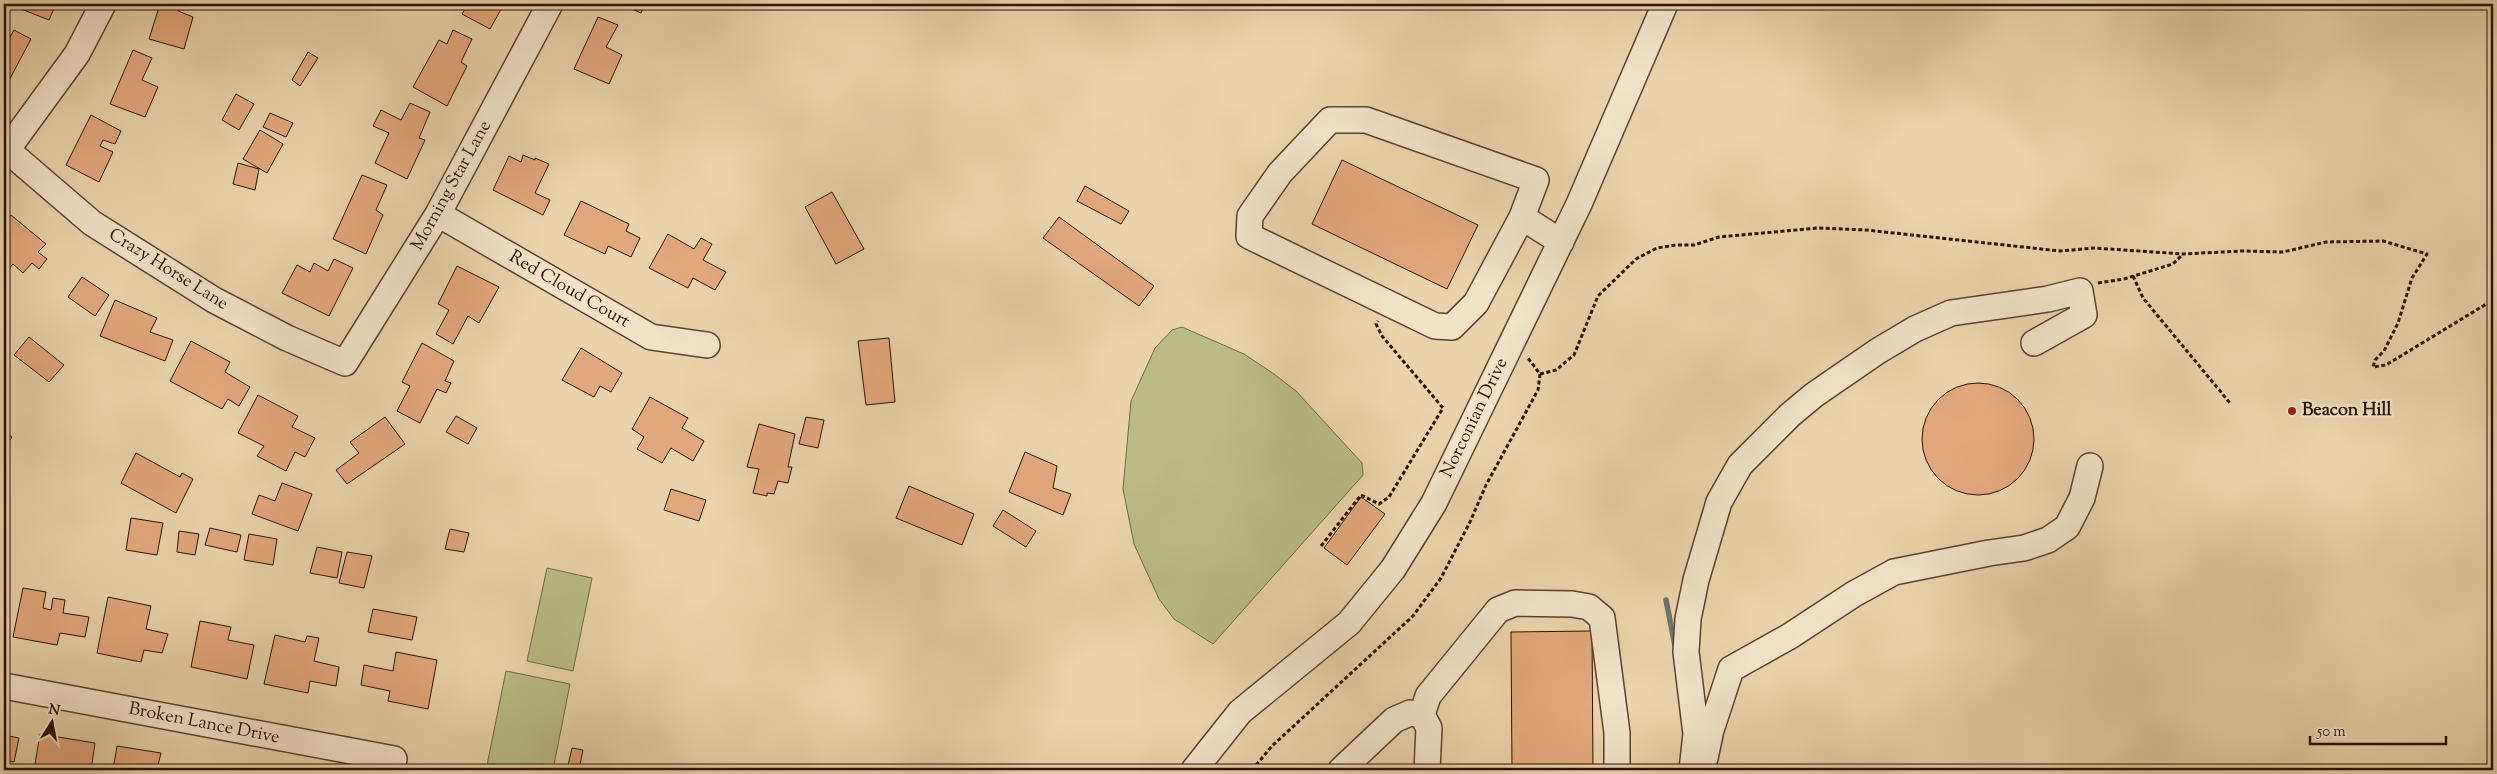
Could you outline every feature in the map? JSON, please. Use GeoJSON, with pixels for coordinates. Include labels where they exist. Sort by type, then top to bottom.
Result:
{"type":"FeatureCollection","features":[{"type":"Feature","properties":{"kind":"street"},"geometry":{"type":"LineString","coordinates":[[6,152],[77,54],[103,4]]}},
{"type":"Feature","properties":{"kind":"street","name":"Morning Star Lane"},"geometry":{"type":"LineString","coordinates":[[345,363],[438,214],[550,4]]}},
{"type":"Feature","properties":{"kind":"street","name":"Norconian Drive"},"geometry":{"type":"LineString","coordinates":[[1194,770],[1240,712],[1349,623],[1393,568],[1434,503],[1583,195],[1665,4]]}},
{"type":"Feature","properties":{"kind":"street"},"geometry":{"type":"LineString","coordinates":[[1330,120],[1366,120],[1536,180],[1522,217],[1476,303],[1452,327],[1435,326],[1249,236],[1250,216],[1280,173],[1330,120]]}},
{"type":"Feature","properties":{"kind":"street","name":"Crazy Horse Lane"},"geometry":{"type":"LineString","coordinates":[[6,152],[92,223],[214,300],[287,338],[345,363]]}},
{"type":"Feature","properties":{"kind":"street","name":"Red Cloud Court"},"geometry":{"type":"LineString","coordinates":[[438,214],[651,337],[707,345]]}},
{"type":"Feature","properties":{"kind":"street"},"geometry":{"type":"LineString","coordinates":[[1522,217],[1561,242]]}},
{"type":"Feature","properties":{"kind":"street"},"geometry":{"type":"LineString","coordinates":[[1692,770],[1696,734],[1686,652],[1688,619],[1696,580],[1719,502],[1740,465],[1790,415],[1814,395],[1878,350],[1915,329],[1951,313],[2048,300],[2080,291],[2084,315],[2034,343]]}},
{"type":"Feature","properties":{"kind":"street"},"geometry":{"type":"LineString","coordinates":[[1702,770],[1711,730],[1730,669],[1790,636],[1854,594],[1894,572],[2024,548],[2048,540],[2067,527],[2082,498],[2090,466]]}},
{"type":"Feature","properties":{"kind":"street"},"geometry":{"type":"LineString","coordinates":[[1428,770],[1429,728],[1422,715],[1428,696],[1498,610],[1515,603],[1572,604],[1589,607],[1602,618],[1617,733],[1617,770]]}},
{"type":"Feature","properties":{"kind":"street","name":"Broken Lance Drive"},"geometry":{"type":"LineString","coordinates":[[4,686],[394,760],[391,770]]}},
{"type":"Feature","properties":{"kind":"street"},"geometry":{"type":"LineString","coordinates":[[1341,770],[1394,720],[1410,713],[1422,715]]}},
{"type":"Feature","properties":{"kind":"path"},"geometry":{"type":"LineString","coordinates":[[1540,374],[1556,370],[1574,356],[1598,296],[1636,259],[1657,248],[1694,245],[1719,238],[1818,228],[1866,230],[2060,251],[2094,248],[2183,254],[2242,251],[2283,252],[2326,242],[2383,242],[2427,254],[2412,278],[2398,323],[2384,351],[2375,360],[2373,367],[2386,365],[2488,303]]}},
{"type":"Feature","properties":{"kind":"path"},"geometry":{"type":"LineString","coordinates":[[2080,291],[2101,281],[2133,276],[2173,264],[2183,254]]}},
{"type":"Feature","properties":{"kind":"path"},"geometry":{"type":"LineString","coordinates":[[2133,276],[2144,298],[2230,403]]}},
{"type":"Feature","properties":{"kind":"path"},"geometry":{"type":"LineString","coordinates":[[1321,546],[1361,495],[1379,504],[1389,497],[1443,408],[1382,336],[1376,324],[1387,302]]}},
{"type":"Feature","properties":{"kind":"green space"},"geometry":{"type":"Polygon","coordinates":[[[1182,327],[1244,354],[1274,374],[1296,391],[1362,463],[1363,475],[1213,644],[1174,619],[1159,599],[1134,544],[1123,489],[1131,401],[1155,348],[1172,330],[1182,327]]]}},
{"type":"Feature","properties":{"kind":"green space"},"geometry":{"type":"Polygon","coordinates":[[[547,568],[592,578],[573,671],[527,661],[547,568]]]}},
{"type":"Feature","properties":{"kind":"green space"},"geometry":{"type":"Polygon","coordinates":[[[506,671],[570,684],[553,770],[486,770],[506,671]]]}},
{"type":"Feature","properties":{"kind":"building"},"geometry":{"type":"Polygon","coordinates":[[[17,4],[56,4],[49,20],[16,7],[17,4]]]}},
{"type":"Feature","properties":{"kind":"building"},"geometry":{"type":"Polygon","coordinates":[[[160,4],[180,4],[178,11],[193,17],[184,49],[149,39],[160,4]]]}},
{"type":"Feature","properties":{"kind":"building"},"geometry":{"type":"Polygon","coordinates":[[[468,4],[504,4],[490,29],[462,14],[468,4]]]}},
{"type":"Feature","properties":{"kind":"building"},"geometry":{"type":"Polygon","coordinates":[[[620,4],[645,4],[641,13],[620,4]]]}},
{"type":"Feature","properties":{"kind":"building"},"geometry":{"type":"Polygon","coordinates":[[[598,17],[618,25],[606,47],[622,55],[609,84],[574,69],[598,17]]]}},
{"type":"Feature","properties":{"kind":"building"},"geometry":{"type":"Polygon","coordinates":[[[14,30],[31,39],[5,88],[4,48],[14,30]]]}},
{"type":"Feature","properties":{"kind":"building"},"geometry":{"type":"Polygon","coordinates":[[[453,30],[472,39],[461,62],[467,66],[447,106],[413,87],[439,40],[447,44],[453,30]]]}},
{"type":"Feature","properties":{"kind":"building"},"geometry":{"type":"Polygon","coordinates":[[[133,50],[152,58],[142,80],[158,87],[145,117],[110,104],[133,50]]]}},
{"type":"Feature","properties":{"kind":"building"},"geometry":{"type":"Polygon","coordinates":[[[308,52],[318,58],[300,86],[292,80],[308,52]]]}},
{"type":"Feature","properties":{"kind":"building"},"geometry":{"type":"Polygon","coordinates":[[[236,94],[254,104],[239,130],[222,120],[236,94]]]}},
{"type":"Feature","properties":{"kind":"building"},"geometry":{"type":"Polygon","coordinates":[[[410,103],[430,112],[419,138],[425,140],[407,179],[375,163],[389,133],[373,126],[381,110],[401,120],[410,103]]]}},
{"type":"Feature","properties":{"kind":"building"},"geometry":{"type":"Polygon","coordinates":[[[270,113],[293,123],[286,137],[263,127],[270,113]]]}},
{"type":"Feature","properties":{"kind":"building"},"geometry":{"type":"Polygon","coordinates":[[[91,115],[121,131],[115,144],[103,140],[100,146],[113,152],[99,182],[66,165],[91,115]]]}},
{"type":"Feature","properties":{"kind":"building"},"geometry":{"type":"Polygon","coordinates":[[[260,130],[283,144],[267,173],[243,159],[260,130]]]}},
{"type":"Feature","properties":{"kind":"building"},"geometry":{"type":"Polygon","coordinates":[[[523,155],[549,164],[535,193],[550,200],[543,215],[493,190],[509,156],[521,162],[523,155]]]}},
{"type":"Feature","properties":{"kind":"building"},"geometry":{"type":"Polygon","coordinates":[[[1342,160],[1478,225],[1447,289],[1312,224],[1342,160]]]}},
{"type":"Feature","properties":{"kind":"building"},"geometry":{"type":"Polygon","coordinates":[[[238,163],[259,169],[255,190],[233,184],[238,163]]]}},
{"type":"Feature","properties":{"kind":"building"},"geometry":{"type":"Polygon","coordinates":[[[362,175],[387,185],[376,210],[383,215],[366,254],[333,239],[362,175]]]}},
{"type":"Feature","properties":{"kind":"building"},"geometry":{"type":"Polygon","coordinates":[[[1085,186],[1129,211],[1121,224],[1077,201],[1085,186]]]}},
{"type":"Feature","properties":{"kind":"building"},"geometry":{"type":"Polygon","coordinates":[[[832,192],[864,249],[836,264],[805,207],[832,192]]]}},
{"type":"Feature","properties":{"kind":"building"},"geometry":{"type":"Polygon","coordinates":[[[581,201],[629,224],[626,231],[640,238],[631,257],[608,246],[605,254],[564,235],[581,201]]]}},
{"type":"Feature","properties":{"kind":"building"},"geometry":{"type":"Polygon","coordinates":[[[11,215],[46,244],[38,252],[47,259],[39,269],[32,263],[23,273],[13,264],[4,275],[4,224],[11,215]]]}},
{"type":"Feature","properties":{"kind":"building"},"geometry":{"type":"Polygon","coordinates":[[[1059,217],[1154,286],[1139,306],[1043,238],[1059,217]]]}},
{"type":"Feature","properties":{"kind":"building"},"geometry":{"type":"Polygon","coordinates":[[[668,234],[694,249],[701,238],[712,244],[703,260],[726,272],[715,290],[693,278],[688,288],[649,268],[668,234]]]}},
{"type":"Feature","properties":{"kind":"building"},"geometry":{"type":"Polygon","coordinates":[[[334,259],[353,268],[329,316],[282,293],[297,265],[310,272],[314,263],[328,271],[334,259]]]}},
{"type":"Feature","properties":{"kind":"building"},"geometry":{"type":"Polygon","coordinates":[[[457,266],[499,287],[479,323],[468,316],[453,344],[436,334],[449,310],[438,304],[457,266]]]}},
{"type":"Feature","properties":{"kind":"building"},"geometry":{"type":"Polygon","coordinates":[[[82,277],[109,295],[95,316],[68,297],[82,277]]]}},
{"type":"Feature","properties":{"kind":"building"},"geometry":{"type":"Polygon","coordinates":[[[115,300],[157,318],[150,332],[173,340],[165,361],[100,336],[115,300]]]}},
{"type":"Feature","properties":{"kind":"building"},"geometry":{"type":"Polygon","coordinates":[[[29,337],[64,365],[49,382],[14,355],[29,337]]]}},
{"type":"Feature","properties":{"kind":"building"},"geometry":{"type":"Polygon","coordinates":[[[889,338],[895,402],[866,405],[858,341],[889,338]]]}},
{"type":"Feature","properties":{"kind":"building"},"geometry":{"type":"Polygon","coordinates":[[[191,341],[230,362],[225,372],[250,387],[239,406],[228,399],[222,409],[170,381],[191,341]]]}},
{"type":"Feature","properties":{"kind":"building"},"geometry":{"type":"Polygon","coordinates":[[[422,343],[454,361],[445,381],[451,383],[446,393],[437,389],[420,423],[397,411],[410,386],[402,382],[422,343]]]}},
{"type":"Feature","properties":{"kind":"building"},"geometry":{"type":"Polygon","coordinates":[[[581,348],[622,373],[611,392],[600,386],[594,397],[562,380],[581,348]]]}},
{"type":"Feature","properties":{"kind":"building"},"geometry":{"type":"Polygon","coordinates":[[[1978,383],[1999,387],[2018,399],[2030,418],[2034,439],[2030,460],[2018,479],[1999,491],[1978,495],[1957,491],[1938,479],[1926,460],[1922,439],[1926,418],[1938,399],[1957,387],[1978,383]]]}},
{"type":"Feature","properties":{"kind":"building"},"geometry":{"type":"Polygon","coordinates":[[[258,395],[298,416],[292,427],[315,438],[305,457],[295,452],[286,471],[257,456],[264,446],[238,433],[258,395]]]}},
{"type":"Feature","properties":{"kind":"building"},"geometry":{"type":"Polygon","coordinates":[[[650,397],[688,418],[682,428],[704,441],[693,461],[671,448],[662,463],[637,449],[644,437],[632,429],[650,397]]]}},
{"type":"Feature","properties":{"kind":"building"},"geometry":{"type":"Polygon","coordinates":[[[456,416],[477,428],[468,444],[446,432],[456,416]]]}},
{"type":"Feature","properties":{"kind":"building"},"geometry":{"type":"Polygon","coordinates":[[[385,417],[405,444],[347,484],[336,470],[359,453],[350,442],[385,417]]]}},
{"type":"Feature","properties":{"kind":"building"},"geometry":{"type":"Polygon","coordinates":[[[806,417],[824,420],[818,448],[799,444],[806,417]]]}},
{"type":"Feature","properties":{"kind":"building"},"geometry":{"type":"Polygon","coordinates":[[[759,424],[795,434],[788,467],[792,467],[788,483],[778,481],[774,494],[767,493],[767,496],[753,493],[759,469],[747,467],[759,424]]]}},
{"type":"Feature","properties":{"kind":"building"},"geometry":{"type":"Polygon","coordinates":[[[4,431],[12,437],[4,449],[4,431]]]}},
{"type":"Feature","properties":{"kind":"building"},"geometry":{"type":"Polygon","coordinates":[[[1025,452],[1057,466],[1053,488],[1071,494],[1063,515],[1009,492],[1025,452]]]}},
{"type":"Feature","properties":{"kind":"building"},"geometry":{"type":"Polygon","coordinates":[[[136,453],[180,477],[182,473],[193,479],[176,513],[121,483],[136,453]]]}},
{"type":"Feature","properties":{"kind":"building"},"geometry":{"type":"Polygon","coordinates":[[[282,483],[312,494],[298,531],[252,514],[259,495],[275,501],[282,483]]]}},
{"type":"Feature","properties":{"kind":"building"},"geometry":{"type":"Polygon","coordinates":[[[909,486],[974,514],[962,545],[896,518],[909,486]]]}},
{"type":"Feature","properties":{"kind":"building"},"geometry":{"type":"Polygon","coordinates":[[[671,489],[706,500],[699,521],[664,510],[671,489]]]}},
{"type":"Feature","properties":{"kind":"building"},"geometry":{"type":"Polygon","coordinates":[[[1361,497],[1385,514],[1347,565],[1324,548],[1361,497]]]}},
{"type":"Feature","properties":{"kind":"building"},"geometry":{"type":"Polygon","coordinates":[[[1003,510],[1036,531],[1026,547],[993,526],[1003,510]]]}},
{"type":"Feature","properties":{"kind":"building"},"geometry":{"type":"Polygon","coordinates":[[[131,518],[163,523],[157,555],[126,550],[131,518]]]}},
{"type":"Feature","properties":{"kind":"building"},"geometry":{"type":"Polygon","coordinates":[[[210,528],[241,535],[237,552],[205,545],[210,528]]]}},
{"type":"Feature","properties":{"kind":"building"},"geometry":{"type":"Polygon","coordinates":[[[450,529],[469,533],[464,552],[445,549],[450,529]]]}},
{"type":"Feature","properties":{"kind":"building"},"geometry":{"type":"Polygon","coordinates":[[[179,531],[199,534],[195,555],[177,552],[179,531]]]}},
{"type":"Feature","properties":{"kind":"building"},"geometry":{"type":"Polygon","coordinates":[[[249,534],[277,539],[273,565],[244,560],[249,534]]]}},
{"type":"Feature","properties":{"kind":"building"},"geometry":{"type":"Polygon","coordinates":[[[317,547],[342,552],[337,578],[310,573],[317,547]]]}},
{"type":"Feature","properties":{"kind":"building"},"geometry":{"type":"Polygon","coordinates":[[[347,552],[372,556],[364,588],[339,583],[347,552]]]}},
{"type":"Feature","properties":{"kind":"building"},"geometry":{"type":"Polygon","coordinates":[[[23,588],[46,592],[43,608],[51,610],[53,598],[65,600],[63,613],[89,617],[85,637],[60,633],[57,645],[13,637],[23,588]]]}},
{"type":"Feature","properties":{"kind":"building"},"geometry":{"type":"Polygon","coordinates":[[[108,597],[151,606],[146,629],[168,634],[162,653],[144,650],[141,662],[97,653],[108,597]]]}},
{"type":"Feature","properties":{"kind":"building"},"geometry":{"type":"Polygon","coordinates":[[[373,609],[417,617],[412,640],[368,632],[373,609]]]}},
{"type":"Feature","properties":{"kind":"building"},"geometry":{"type":"Polygon","coordinates":[[[200,621],[231,627],[228,640],[254,645],[247,679],[191,667],[200,621]]]}},
{"type":"Feature","properties":{"kind":"building"},"geometry":{"type":"Polygon","coordinates":[[[1592,631],[1593,770],[1512,770],[1511,632],[1592,631]]]}},
{"type":"Feature","properties":{"kind":"building"},"geometry":{"type":"Polygon","coordinates":[[[275,635],[305,642],[307,636],[319,638],[314,661],[339,667],[336,686],[310,681],[308,693],[264,684],[275,635]]]}},
{"type":"Feature","properties":{"kind":"building"},"geometry":{"type":"Polygon","coordinates":[[[396,652],[437,660],[428,709],[388,701],[390,691],[361,685],[364,665],[393,671],[396,652]]]}},
{"type":"Feature","properties":{"kind":"building"},"geometry":{"type":"Polygon","coordinates":[[[40,734],[95,743],[91,770],[34,770],[40,734]]]}},
{"type":"Feature","properties":{"kind":"building"},"geometry":{"type":"Polygon","coordinates":[[[4,735],[19,738],[14,762],[4,760],[4,735]]]}},
{"type":"Feature","properties":{"kind":"building"},"geometry":{"type":"Polygon","coordinates":[[[117,746],[161,753],[158,765],[183,770],[113,770],[117,746]]]}},
{"type":"Feature","properties":{"kind":"building"},"geometry":{"type":"Polygon","coordinates":[[[572,748],[583,750],[579,770],[567,770],[572,748]]]}},
{"type":"Feature","properties":{"kind":"building"},"geometry":{"type":"Polygon","coordinates":[[[207,765],[233,770],[206,770],[207,765]]]}},
{"type":"Feature","properties":{"kind":"waterway"},"geometry":{"type":"LineString","coordinates":[[1666,600],[1675,646]]}},
{"type":"Feature","properties":{"kind":"place","name":"Beacon Hill"},"geometry":{"type":"Point","coordinates":[2292,411]}}]}
